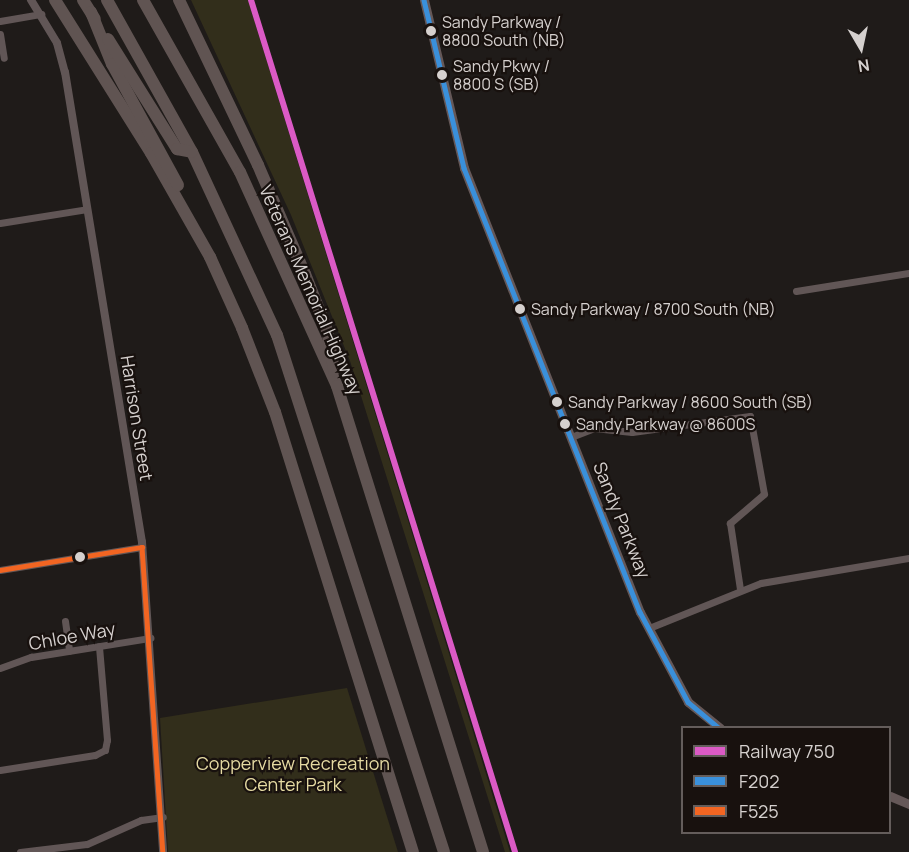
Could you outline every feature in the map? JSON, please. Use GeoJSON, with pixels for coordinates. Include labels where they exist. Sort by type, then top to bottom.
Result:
{"type":"FeatureCollection","features":[{"type":"Feature","properties":{"kind":"highway"},"geometry":{"type":"LineString","coordinates":[[55,0],[130,117],[226,291],[275,412],[413,852]]}},
{"type":"Feature","properties":{"kind":"highway"},"geometry":{"type":"LineString","coordinates":[[83,0],[177,149],[192,153]]}},
{"type":"Feature","properties":{"kind":"highway"},"geometry":{"type":"LineString","coordinates":[[107,0],[192,153],[254,281],[299,397],[444,852]]}},
{"type":"Feature","properties":{"kind":"highway","name":"Veterans Memorial Highway"},"geometry":{"type":"LineString","coordinates":[[142,0],[240,172],[337,386],[483,852]]}},
{"type":"Feature","properties":{"kind":"highway"},"geometry":{"type":"LineString","coordinates":[[179,0],[258,165],[305,274],[327,330],[337,386]]}},
{"type":"Feature","properties":{"kind":"highway"},"geometry":{"type":"LineString","coordinates":[[91,12],[112,64],[222,270],[226,291]]}},
{"type":"Feature","properties":{"kind":"main road","name":"Sandy Parkway"},"geometry":{"type":"LineString","coordinates":[[424,0],[464,168],[571,437],[649,628],[688,702],[718,726]]}},
{"type":"Feature","properties":{"kind":"main road"},"geometry":{"type":"LineString","coordinates":[[891,796],[909,804]]}},
{"type":"Feature","properties":{"kind":"street","name":"Harrison Street"},"geometry":{"type":"LineString","coordinates":[[31,0],[41,14],[62,58],[142,547],[163,817],[163,852]]}},
{"type":"Feature","properties":{"kind":"street"},"geometry":{"type":"LineString","coordinates":[[0,21],[41,14]]}},
{"type":"Feature","properties":{"kind":"street"},"geometry":{"type":"LineString","coordinates":[[0,34],[4,58]]}},
{"type":"Feature","properties":{"kind":"street"},"geometry":{"type":"LineString","coordinates":[[0,224],[87,209]]}},
{"type":"Feature","properties":{"kind":"street"},"geometry":{"type":"LineString","coordinates":[[796,291],[909,273]]}},
{"type":"Feature","properties":{"kind":"street"},"geometry":{"type":"LineString","coordinates":[[571,437],[594,428],[633,432],[750,416],[764,494],[730,523],[740,589]]}},
{"type":"Feature","properties":{"kind":"street"},"geometry":{"type":"LineString","coordinates":[[0,570],[142,547]]}},
{"type":"Feature","properties":{"kind":"street"},"geometry":{"type":"LineString","coordinates":[[649,628],[740,589],[786,577],[909,558]]}},
{"type":"Feature","properties":{"kind":"street"},"geometry":{"type":"LineString","coordinates":[[65,621],[69,651]]}},
{"type":"Feature","properties":{"kind":"street","name":"Chloe Way"},"geometry":{"type":"LineString","coordinates":[[0,668],[31,657],[150,638]]}},
{"type":"Feature","properties":{"kind":"street"},"geometry":{"type":"LineString","coordinates":[[0,770],[95,755],[105,750],[107,740],[99,646]]}},
{"type":"Feature","properties":{"kind":"street"},"geometry":{"type":"LineString","coordinates":[[20,852],[74,850],[141,820],[163,817]]}},
{"type":"Feature","properties":{"kind":"green space"},"geometry":{"type":"Polygon","coordinates":[[[191,0],[248,0],[510,852],[505,852],[350,361],[291,215],[191,0]]]}},
{"type":"Feature","properties":{"kind":"green space","name":"Copperview Recreation Center Park"},"geometry":{"type":"Polygon","coordinates":[[[347,688],[398,852],[168,852],[160,718],[347,688]]]}},
{"type":"Feature","properties":{"kind":"rail line","name":"750"},"geometry":{"type":"LineString","coordinates":[[251,0],[515,852]]}},
{"type":"Feature","properties":{"kind":"transit line","name":"F202"},"geometry":{"type":"LineString","coordinates":[[424,0],[464,168],[640,612],[688,702],[717,726]]}},
{"type":"Feature","properties":{"kind":"transit line","name":"F525"},"geometry":{"type":"LineString","coordinates":[[142,547],[163,852]]}},
{"type":"Feature","properties":{"kind":"transit line","name":"F525"},"geometry":{"type":"LineString","coordinates":[[0,570],[142,547]]}},
{"type":"Feature","properties":{"kind":"place","name":"Sandy Parkway / 8800 South (NB)"},"geometry":{"type":"Point","coordinates":[431,31]}},
{"type":"Feature","properties":{"kind":"place","name":"Sandy Pkwy / 8800 S (SB)"},"geometry":{"type":"Point","coordinates":[442,75]}},
{"type":"Feature","properties":{"kind":"place","name":"Sandy Parkway / 8700 South (NB)"},"geometry":{"type":"Point","coordinates":[520,309]}},
{"type":"Feature","properties":{"kind":"place","name":"Sandy Parkway / 8600 South (SB)"},"geometry":{"type":"Point","coordinates":[557,402]}},
{"type":"Feature","properties":{"kind":"place","name":"Sandy Parkway @ 8600S"},"geometry":{"type":"Point","coordinates":[565,424]}}]}
